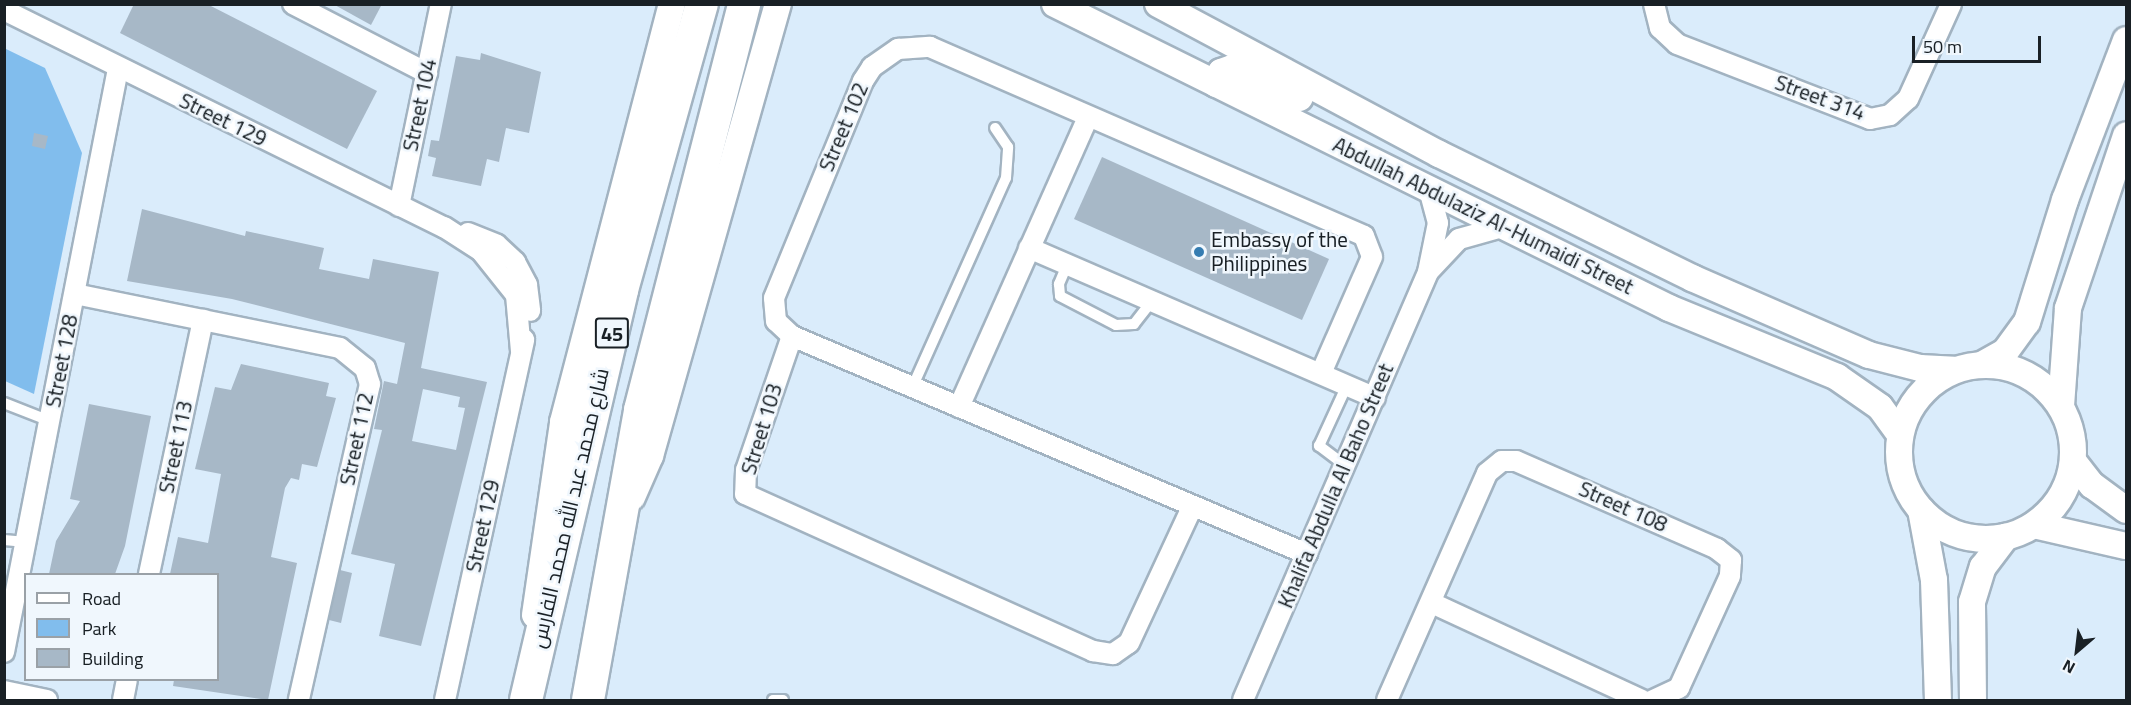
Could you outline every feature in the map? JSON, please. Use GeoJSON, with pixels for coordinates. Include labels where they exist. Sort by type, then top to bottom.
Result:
{"type":"FeatureCollection","features":[{"type":"Feature","properties":{"kind":"main road","name":"شارع محمد عبد الله محمد الفارس"},"geometry":{"type":"LineString","coordinates":[[526,700],[532,664],[622,290],[702,4]]}},
{"type":"Feature","properties":{"kind":"main road","name":"45"},"geometry":{"type":"LineString","coordinates":[[588,700],[624,510],[640,410],[744,4]]}},
{"type":"Feature","properties":{"kind":"street"},"geometry":{"type":"LineString","coordinates":[[293,4],[427,73]]}},
{"type":"Feature","properties":{"kind":"street","name":"Street 104"},"geometry":{"type":"LineString","coordinates":[[399,206],[441,4]]}},
{"type":"Feature","properties":{"kind":"street"},"geometry":{"type":"LineString","coordinates":[[662,37],[665,4]]}},
{"type":"Feature","properties":{"kind":"street"},"geometry":{"type":"LineString","coordinates":[[532,664],[542,544],[556,452],[672,4]]}},
{"type":"Feature","properties":{"kind":"street"},"geometry":{"type":"LineString","coordinates":[[624,510],[650,456],[778,4]]}},
{"type":"Feature","properties":{"kind":"street"},"geometry":{"type":"LineString","coordinates":[[770,38],[797,4]]}},
{"type":"Feature","properties":{"kind":"street","name":"Abdullah Abdulaziz Al-Humaidi Street"},"geometry":{"type":"LineString","coordinates":[[1055,4],[1669,308],[1837,377],[1880,407],[1900,435]]}},
{"type":"Feature","properties":{"kind":"street","name":"Abdullah Abdulaziz Al-Humaidi Street"},"geometry":{"type":"LineString","coordinates":[[1158,4],[1439,154],[1692,278],[1852,348],[1903,365],[1954,370]]}},
{"type":"Feature","properties":{"kind":"street","name":"Street 314"},"geometry":{"type":"LineString","coordinates":[[1654,4],[1660,28],[1677,44],[1870,119],[1890,115],[1908,99],[1951,4]]}},
{"type":"Feature","properties":{"kind":"street","name":"Street 129"},"geometry":{"type":"LineString","coordinates":[[4,10],[118,69],[399,206],[444,227],[497,245],[522,273],[530,311],[445,700]]}},
{"type":"Feature","properties":{"kind":"street"},"geometry":{"type":"LineString","coordinates":[[1938,700],[1934,580],[1922,510],[1900,470],[1900,435],[1922,392],[1954,370],[1983,364],[2005,352],[2027,322],[2065,200],[2127,40]]}},
{"type":"Feature","properties":{"kind":"street","name":"Street 102"},"geometry":{"type":"LineString","coordinates":[[792,336],[776,321],[774,298],[863,81],[884,56],[906,47],[930,47],[1370,241],[1372,257],[1321,373]]}},
{"type":"Feature","properties":{"kind":"street","name":"Street 128"},"geometry":{"type":"LineString","coordinates":[[4,651],[118,69]]}},
{"type":"Feature","properties":{"kind":"street"},"geometry":{"type":"LineString","coordinates":[[1216,84],[1221,72],[1236,69],[1365,129],[1439,154]]}},
{"type":"Feature","properties":{"kind":"street"},"geometry":{"type":"LineString","coordinates":[[959,407],[1088,117]]}},
{"type":"Feature","properties":{"kind":"street"},"geometry":{"type":"LineString","coordinates":[[2061,406],[2068,308],[2127,136]]}},
{"type":"Feature","properties":{"kind":"street","name":"Khalifa Abdulla Al Baho Street"},"geometry":{"type":"LineString","coordinates":[[1243,700],[1428,272],[1438,224],[1429,189]]}},
{"type":"Feature","properties":{"kind":"street","name":"Khalifa Abdulla Al Baho Street"},"geometry":{"type":"LineString","coordinates":[[1428,272],[1459,239],[1506,226]]}},
{"type":"Feature","properties":{"kind":"street"},"geometry":{"type":"LineString","coordinates":[[1029,248],[1375,398]]}},
{"type":"Feature","properties":{"kind":"street","name":"Street 112"},"geometry":{"type":"LineString","coordinates":[[75,294],[340,348],[365,368],[370,384],[299,700]]}},
{"type":"Feature","properties":{"kind":"street","name":"Street 113"},"geometry":{"type":"LineString","coordinates":[[149,573],[203,320]]}},
{"type":"Feature","properties":{"kind":"street"},"geometry":{"type":"LineString","coordinates":[[792,336],[1307,554]]}},
{"type":"Feature","properties":{"kind":"street","name":"Street 103"},"geometry":{"type":"LineString","coordinates":[[792,336],[746,471],[745,494],[1094,651],[1113,654],[1129,643],[1192,507]]}},
{"type":"Feature","properties":{"kind":"street"},"geometry":{"type":"LineString","coordinates":[[1922,510],[1960,535],[2006,537],[2034,525],[2064,493],[2073,461],[2070,427],[2061,406],[2028,375],[1983,364]]}},
{"type":"Feature","properties":{"kind":"street","name":"Street 108"},"geometry":{"type":"LineString","coordinates":[[1388,700],[1487,473],[1502,461],[1516,461],[1717,549],[1731,560],[1730,576],[1679,688],[1653,700]]}},
{"type":"Feature","properties":{"kind":"street"},"geometry":{"type":"LineString","coordinates":[[2073,461],[2103,495],[2127,510]]}},
{"type":"Feature","properties":{"kind":"street"},"geometry":{"type":"LineString","coordinates":[[2034,525],[2127,546]]}},
{"type":"Feature","properties":{"kind":"street"},"geometry":{"type":"LineString","coordinates":[[1973,700],[1972,602],[1983,567],[2006,537]]}},
{"type":"Feature","properties":{"kind":"street"},"geometry":{"type":"LineString","coordinates":[[1432,603],[1642,700]]}},
{"type":"Feature","properties":{"kind":"street"},"geometry":{"type":"LineString","coordinates":[[123,700],[127,681]]}},
{"type":"Feature","properties":{"kind":"street"},"geometry":{"type":"LineString","coordinates":[[4,691],[47,700]]}},
{"type":"Feature","properties":{"kind":"lane"},"geometry":{"type":"LineString","coordinates":[[912,388],[1006,178],[1008,147],[995,128]]}},
{"type":"Feature","properties":{"kind":"lane"},"geometry":{"type":"LineString","coordinates":[[1067,265],[1059,284],[1060,296],[1116,325],[1139,321],[1152,301]]}},
{"type":"Feature","properties":{"kind":"lane"},"geometry":{"type":"LineString","coordinates":[[1346,466],[1322,453],[1319,446],[1347,385]]}},
{"type":"Feature","properties":{"kind":"lane"},"geometry":{"type":"LineString","coordinates":[[4,403],[50,421]]}},
{"type":"Feature","properties":{"kind":"lane"},"geometry":{"type":"LineString","coordinates":[[4,540],[26,542]]}},
{"type":"Feature","properties":{"kind":"lane"},"geometry":{"type":"LineString","coordinates":[[773,700],[783,700]]}},
{"type":"Feature","properties":{"kind":"green space"},"geometry":{"type":"Polygon","coordinates":[[[4,48],[45,68],[82,153],[34,394],[5,381],[4,48]]]}},
{"type":"Feature","properties":{"kind":"building"},"geometry":{"type":"Polygon","coordinates":[[[134,4],[207,4],[377,91],[347,149],[120,33],[134,4]]]}},
{"type":"Feature","properties":{"kind":"building"},"geometry":{"type":"Polygon","coordinates":[[[333,4],[382,4],[371,25],[333,4]]]}},
{"type":"Feature","properties":{"kind":"building"},"geometry":{"type":"Polygon","coordinates":[[[481,53],[541,72],[529,133],[506,128],[499,162],[487,159],[481,186],[432,176],[436,158],[428,156],[431,140],[439,141],[456,56],[480,60],[481,53]]]}},
{"type":"Feature","properties":{"kind":"building"},"geometry":{"type":"Polygon","coordinates":[[[34,133],[48,136],[45,149],[32,146],[34,133]]]}},
{"type":"Feature","properties":{"kind":"building"},"geometry":{"type":"Polygon","coordinates":[[[1102,157],[1329,259],[1302,320],[1074,219],[1102,157]]]}},
{"type":"Feature","properties":{"kind":"building"},"geometry":{"type":"Polygon","coordinates":[[[142,209],[245,236],[246,231],[324,248],[319,269],[369,279],[373,259],[439,272],[421,368],[487,382],[421,646],[379,636],[395,564],[351,554],[382,430],[374,429],[384,381],[397,384],[405,343],[232,299],[127,281],[142,209]],[[423,389],[412,441],[456,450],[465,408],[458,407],[460,397],[423,389]]]}},
{"type":"Feature","properties":{"kind":"building"},"geometry":{"type":"Polygon","coordinates":[[[241,364],[329,383],[326,396],[336,398],[317,467],[302,464],[299,480],[291,478],[285,488],[271,557],[297,563],[268,700],[173,686],[174,681],[219,681],[219,573],[170,573],[178,537],[208,543],[221,474],[195,469],[215,387],[231,390],[241,364]]]}},
{"type":"Feature","properties":{"kind":"building"},"geometry":{"type":"Polygon","coordinates":[[[89,404],[151,416],[125,546],[115,573],[49,573],[56,541],[80,501],[70,499],[89,404]]]}},
{"type":"Feature","properties":{"kind":"building"},"geometry":{"type":"Polygon","coordinates":[[[340,570],[352,573],[341,623],[329,620],[340,570]]]}},
{"type":"Feature","properties":{"kind":"place","name":"Embassy of the Philippines"},"geometry":{"type":"Point","coordinates":[1199,252]}}]}
